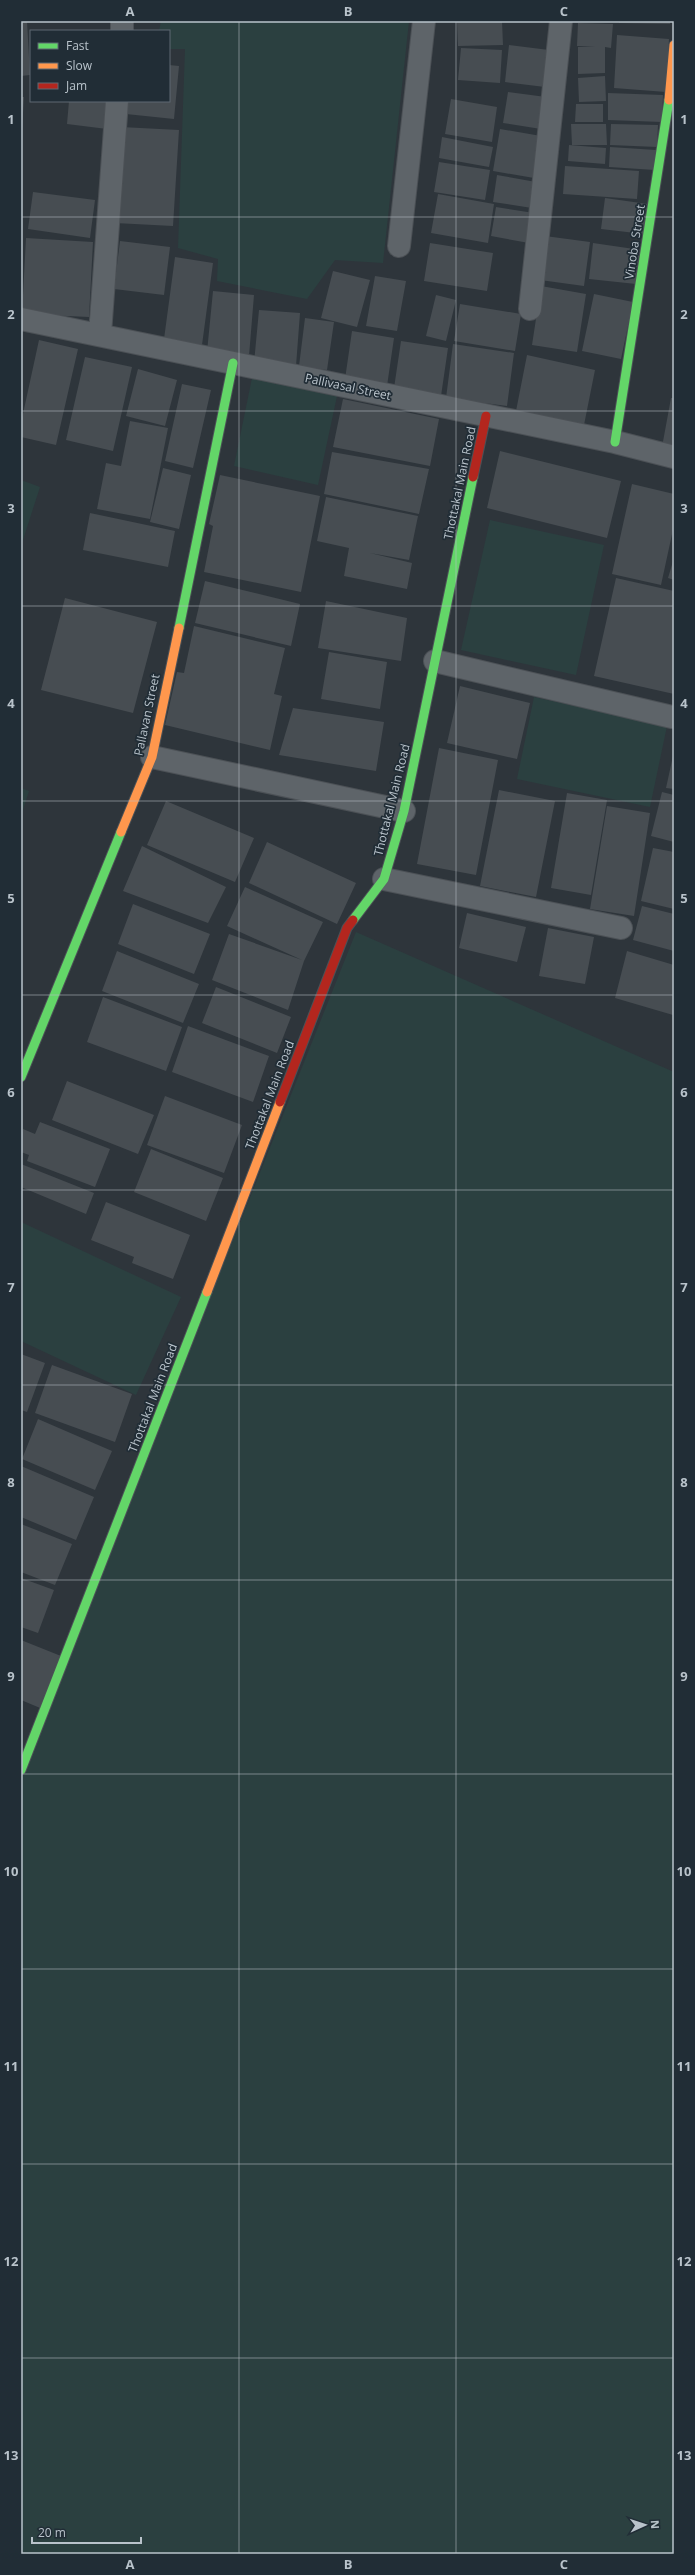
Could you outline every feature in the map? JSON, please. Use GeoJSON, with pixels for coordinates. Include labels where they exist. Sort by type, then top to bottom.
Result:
{"type":"FeatureCollection","features":[{"type":"Feature","properties":{"kind":"street"},"geometry":{"type":"LineString","coordinates":[[399,246],[424,21]]}},
{"type":"Feature","properties":{"kind":"street"},"geometry":{"type":"LineString","coordinates":[[530,309],[561,21]]}},
{"type":"Feature","properties":{"kind":"street","name":"Vinoba Street"},"geometry":{"type":"LineString","coordinates":[[615,442],[670,94],[674,45]]}},
{"type":"Feature","properties":{"kind":"street"},"geometry":{"type":"LineString","coordinates":[[100,334],[117,102]]}},
{"type":"Feature","properties":{"kind":"street","name":"Pallivasal Street"},"geometry":{"type":"LineString","coordinates":[[21,319],[100,334],[615,442],[674,457]]}},
{"type":"Feature","properties":{"kind":"street","name":"Pallavan Street"},"geometry":{"type":"LineString","coordinates":[[21,1077],[152,757],[233,363]]}},
{"type":"Feature","properties":{"kind":"street","name":"Thottakal Main Road"},"geometry":{"type":"LineString","coordinates":[[21,1770],[66,1658],[347,928],[384,880],[404,811],[486,416]]}},
{"type":"Feature","properties":{"kind":"street"},"geometry":{"type":"LineString","coordinates":[[436,661],[672,716]]}},
{"type":"Feature","properties":{"kind":"street"},"geometry":{"type":"LineString","coordinates":[[152,757],[404,811]]}},
{"type":"Feature","properties":{"kind":"street"},"geometry":{"type":"LineString","coordinates":[[384,880],[621,928]]}},
{"type":"Feature","properties":{"kind":"green space"},"geometry":{"type":"Polygon","coordinates":[[[161,21],[409,21],[383,263],[335,260],[307,299],[217,281],[218,259],[178,248],[185,49],[170,49],[170,30],[159,30],[161,21]]]}},
{"type":"Feature","properties":{"kind":"green space"},"geometry":{"type":"Polygon","coordinates":[[[252,378],[337,396],[318,485],[234,466],[252,378]]]}},
{"type":"Feature","properties":{"kind":"green space"},"geometry":{"type":"Polygon","coordinates":[[[21,480],[40,487],[21,546],[21,480]]]}},
{"type":"Feature","properties":{"kind":"green space"},"geometry":{"type":"Polygon","coordinates":[[[490,520],[604,545],[576,675],[461,650],[490,520]]]}},
{"type":"Feature","properties":{"kind":"green space"},"geometry":{"type":"Polygon","coordinates":[[[534,697],[667,726],[650,807],[517,779],[534,697]]]}},
{"type":"Feature","properties":{"kind":"green space"},"geometry":{"type":"Polygon","coordinates":[[[21,788],[29,791],[21,816],[21,788]]]}},
{"type":"Feature","properties":{"kind":"green space"},"geometry":{"type":"Polygon","coordinates":[[[356,932],[674,1072],[674,2554],[21,2554],[21,1771],[356,932]]]}},
{"type":"Feature","properties":{"kind":"green space"},"geometry":{"type":"Polygon","coordinates":[[[21,1222],[181,1297],[136,1395],[21,1341],[21,1222]]]}},
{"type":"Feature","properties":{"kind":"building"},"geometry":{"type":"Polygon","coordinates":[[[21,21],[27,21],[30,75],[21,76],[21,21]]]}},
{"type":"Feature","properties":{"kind":"building"},"geometry":{"type":"Polygon","coordinates":[[[457,21],[502,21],[503,45],[458,46],[457,21]]]}},
{"type":"Feature","properties":{"kind":"building"},"geometry":{"type":"Polygon","coordinates":[[[619,21],[670,21],[670,24],[619,23],[619,21]]]}},
{"type":"Feature","properties":{"kind":"building"},"geometry":{"type":"Polygon","coordinates":[[[578,23],[613,24],[611,48],[605,47],[605,73],[578,74],[578,47],[595,46],[577,46],[578,23]]]}},
{"type":"Feature","properties":{"kind":"building"},"geometry":{"type":"Polygon","coordinates":[[[617,35],[669,39],[666,92],[614,88],[617,35]]]}},
{"type":"Feature","properties":{"kind":"building"},"geometry":{"type":"Polygon","coordinates":[[[509,45],[549,50],[545,87],[505,82],[509,45]]]}},
{"type":"Feature","properties":{"kind":"building"},"geometry":{"type":"Polygon","coordinates":[[[461,48],[502,50],[500,83],[458,80],[461,48]]]}},
{"type":"Feature","properties":{"kind":"building"},"geometry":{"type":"Polygon","coordinates":[[[170,65],[179,66],[174,119],[126,114],[128,102],[170,102],[170,65]]]}},
{"type":"Feature","properties":{"kind":"building"},"geometry":{"type":"Polygon","coordinates":[[[605,76],[606,101],[579,102],[578,78],[605,76]]]}},
{"type":"Feature","properties":{"kind":"building"},"geometry":{"type":"Polygon","coordinates":[[[508,92],[546,97],[541,129],[503,123],[508,92]]]}},
{"type":"Feature","properties":{"kind":"building"},"geometry":{"type":"Polygon","coordinates":[[[608,93],[663,95],[662,122],[608,120],[608,93]]]}},
{"type":"Feature","properties":{"kind":"building"},"geometry":{"type":"Polygon","coordinates":[[[21,97],[24,97],[22,129],[21,129],[21,97]]]}},
{"type":"Feature","properties":{"kind":"building"},"geometry":{"type":"Polygon","coordinates":[[[451,99],[497,107],[492,142],[445,134],[451,99]]]}},
{"type":"Feature","properties":{"kind":"building"},"geometry":{"type":"Polygon","coordinates":[[[69,102],[111,102],[107,129],[67,124],[69,102]]]}},
{"type":"Feature","properties":{"kind":"building"},"geometry":{"type":"Polygon","coordinates":[[[576,104],[603,104],[603,122],[575,122],[576,104]]]}},
{"type":"Feature","properties":{"kind":"building"},"geometry":{"type":"Polygon","coordinates":[[[571,124],[606,124],[607,145],[572,145],[571,124]]]}},
{"type":"Feature","properties":{"kind":"building"},"geometry":{"type":"Polygon","coordinates":[[[611,124],[658,125],[657,147],[610,145],[611,124]]]}},
{"type":"Feature","properties":{"kind":"building"},"geometry":{"type":"Polygon","coordinates":[[[121,127],[179,130],[173,226],[115,223],[121,127]]]}},
{"type":"Feature","properties":{"kind":"building"},"geometry":{"type":"Polygon","coordinates":[[[500,129],[541,136],[534,178],[493,171],[500,129]]]}},
{"type":"Feature","properties":{"kind":"building"},"geometry":{"type":"Polygon","coordinates":[[[442,137],[493,147],[489,167],[439,158],[442,137]]]}},
{"type":"Feature","properties":{"kind":"building"},"geometry":{"type":"Polygon","coordinates":[[[569,145],[606,148],[605,164],[568,161],[569,145]]]}},
{"type":"Feature","properties":{"kind":"building"},"geometry":{"type":"Polygon","coordinates":[[[610,147],[656,150],[655,170],[609,167],[610,147]]]}},
{"type":"Feature","properties":{"kind":"building"},"geometry":{"type":"Polygon","coordinates":[[[439,162],[490,170],[485,200],[434,192],[439,162]]]}},
{"type":"Feature","properties":{"kind":"building"},"geometry":{"type":"Polygon","coordinates":[[[565,166],[639,171],[637,199],[563,194],[565,166]]]}},
{"type":"Feature","properties":{"kind":"building"},"geometry":{"type":"Polygon","coordinates":[[[497,175],[536,182],[532,208],[493,202],[497,175]]]}},
{"type":"Feature","properties":{"kind":"building"},"geometry":{"type":"Polygon","coordinates":[[[33,192],[95,200],[90,238],[28,229],[33,192]]]}},
{"type":"Feature","properties":{"kind":"building"},"geometry":{"type":"Polygon","coordinates":[[[438,194],[494,204],[488,243],[431,233],[438,194]]]}},
{"type":"Feature","properties":{"kind":"building"},"geometry":{"type":"Polygon","coordinates":[[[605,198],[648,204],[644,234],[601,229],[605,198]]]}},
{"type":"Feature","properties":{"kind":"building"},"geometry":{"type":"Polygon","coordinates":[[[496,207],[534,213],[529,243],[491,236],[496,207]]]}},
{"type":"Feature","properties":{"kind":"building"},"geometry":{"type":"Polygon","coordinates":[[[545,236],[590,242],[584,286],[540,280],[545,236]]]}},
{"type":"Feature","properties":{"kind":"building"},"geometry":{"type":"Polygon","coordinates":[[[26,238],[93,242],[89,317],[22,314],[26,238]]]}},
{"type":"Feature","properties":{"kind":"building"},"geometry":{"type":"Polygon","coordinates":[[[120,241],[170,247],[164,295],[114,289],[120,241]]]}},
{"type":"Feature","properties":{"kind":"building"},"geometry":{"type":"Polygon","coordinates":[[[430,243],[493,253],[487,291],[424,281],[430,243]]]}},
{"type":"Feature","properties":{"kind":"building"},"geometry":{"type":"Polygon","coordinates":[[[593,243],[641,250],[636,284],[589,279],[593,243]]]}},
{"type":"Feature","properties":{"kind":"building"},"geometry":{"type":"Polygon","coordinates":[[[175,257],[213,263],[202,345],[164,339],[175,257]]]}},
{"type":"Feature","properties":{"kind":"building"},"geometry":{"type":"Polygon","coordinates":[[[333,271],[370,280],[357,327],[321,318],[333,271]]]}},
{"type":"Feature","properties":{"kind":"building"},"geometry":{"type":"Polygon","coordinates":[[[375,276],[406,281],[397,331],[366,326],[375,276]]]}},
{"type":"Feature","properties":{"kind":"building"},"geometry":{"type":"Polygon","coordinates":[[[541,286],[586,294],[577,352],[532,345],[541,286]]]}},
{"type":"Feature","properties":{"kind":"building"},"geometry":{"type":"Polygon","coordinates":[[[213,291],[254,295],[249,356],[207,352],[213,291]]]}},
{"type":"Feature","properties":{"kind":"building"},"geometry":{"type":"Polygon","coordinates":[[[594,294],[633,302],[621,359],[582,351],[594,294]]]}},
{"type":"Feature","properties":{"kind":"building"},"geometry":{"type":"Polygon","coordinates":[[[436,295],[456,300],[446,341],[426,336],[436,295]]]}},
{"type":"Feature","properties":{"kind":"building"},"geometry":{"type":"Polygon","coordinates":[[[460,304],[521,314],[515,351],[454,341],[460,304]]]}},
{"type":"Feature","properties":{"kind":"building"},"geometry":{"type":"Polygon","coordinates":[[[259,310],[300,313],[296,366],[254,363],[259,310]]]}},
{"type":"Feature","properties":{"kind":"building"},"geometry":{"type":"Polygon","coordinates":[[[305,318],[334,322],[327,370],[299,366],[305,318]]]}},
{"type":"Feature","properties":{"kind":"building"},"geometry":{"type":"Polygon","coordinates":[[[352,331],[394,338],[387,386],[345,379],[352,331]]]}},
{"type":"Feature","properties":{"kind":"building"},"geometry":{"type":"Polygon","coordinates":[[[39,340],[78,349],[56,445],[21,437],[21,423],[39,340]]]}},
{"type":"Feature","properties":{"kind":"building"},"geometry":{"type":"Polygon","coordinates":[[[401,341],[448,348],[441,396],[394,388],[401,341]]]}},
{"type":"Feature","properties":{"kind":"building"},"geometry":{"type":"Polygon","coordinates":[[[453,344],[514,353],[507,406],[446,398],[453,344]]]}},
{"type":"Feature","properties":{"kind":"building"},"geometry":{"type":"Polygon","coordinates":[[[527,355],[595,370],[584,425],[516,411],[527,355]]]}},
{"type":"Feature","properties":{"kind":"building"},"geometry":{"type":"Polygon","coordinates":[[[85,357],[132,367],[113,451],[66,440],[85,357]]]}},
{"type":"Feature","properties":{"kind":"building"},"geometry":{"type":"Polygon","coordinates":[[[138,369],[177,380],[165,426],[126,416],[138,369]]]}},
{"type":"Feature","properties":{"kind":"building"},"geometry":{"type":"Polygon","coordinates":[[[182,384],[211,390],[193,468],[165,461],[182,384]]]}},
{"type":"Feature","properties":{"kind":"building"},"geometry":{"type":"Polygon","coordinates":[[[671,398],[674,398],[674,449],[662,447],[671,398]]]}},
{"type":"Feature","properties":{"kind":"building"},"geometry":{"type":"Polygon","coordinates":[[[343,399],[439,419],[430,466],[333,447],[343,399]]]}},
{"type":"Feature","properties":{"kind":"building"},"geometry":{"type":"Polygon","coordinates":[[[130,421],[168,428],[150,519],[97,509],[106,463],[121,466],[130,421]]]}},
{"type":"Feature","properties":{"kind":"building"},"geometry":{"type":"Polygon","coordinates":[[[500,451],[621,481],[607,538],[487,508],[500,451]]]}},
{"type":"Feature","properties":{"kind":"building"},"geometry":{"type":"Polygon","coordinates":[[[332,452],[429,469],[419,514],[324,494],[332,452]]]}},
{"type":"Feature","properties":{"kind":"building"},"geometry":{"type":"Polygon","coordinates":[[[163,468],[191,475],[179,529],[150,522],[163,468]]]}},
{"type":"Feature","properties":{"kind":"building"},"geometry":{"type":"Polygon","coordinates":[[[220,475],[320,496],[301,592],[204,572],[213,526],[209,524],[220,475]]]}},
{"type":"Feature","properties":{"kind":"building"},"geometry":{"type":"Polygon","coordinates":[[[632,484],[674,494],[674,525],[661,585],[612,574],[632,484]]]}},
{"type":"Feature","properties":{"kind":"building"},"geometry":{"type":"Polygon","coordinates":[[[326,497],[418,516],[409,560],[370,553],[412,563],[407,589],[344,576],[349,548],[317,541],[326,497]]]}},
{"type":"Feature","properties":{"kind":"building"},"geometry":{"type":"Polygon","coordinates":[[[90,513],[175,531],[168,567],[83,550],[90,513]]]}},
{"type":"Feature","properties":{"kind":"building"},"geometry":{"type":"Polygon","coordinates":[[[674,558],[674,580],[668,578],[674,558]]]}},
{"type":"Feature","properties":{"kind":"building"},"geometry":{"type":"Polygon","coordinates":[[[616,578],[674,591],[674,694],[594,676],[616,578]]]}},
{"type":"Feature","properties":{"kind":"building"},"geometry":{"type":"Polygon","coordinates":[[[205,581],[300,604],[291,646],[195,623],[205,581]]]}},
{"type":"Feature","properties":{"kind":"building"},"geometry":{"type":"Polygon","coordinates":[[[65,598],[157,622],[133,713],[41,690],[65,598]]]}},
{"type":"Feature","properties":{"kind":"building"},"geometry":{"type":"Polygon","coordinates":[[[326,601],[407,618],[401,661],[318,648],[326,601]]]}},
{"type":"Feature","properties":{"kind":"building"},"geometry":{"type":"Polygon","coordinates":[[[194,626],[285,648],[274,694],[282,696],[270,750],[165,725],[177,672],[184,673],[194,626]]]}},
{"type":"Feature","properties":{"kind":"building"},"geometry":{"type":"Polygon","coordinates":[[[329,652],[387,662],[380,709],[321,699],[329,652]]]}},
{"type":"Feature","properties":{"kind":"building"},"geometry":{"type":"Polygon","coordinates":[[[460,686],[530,703],[517,759],[447,743],[460,686]]]}},
{"type":"Feature","properties":{"kind":"building"},"geometry":{"type":"Polygon","coordinates":[[[293,708],[384,722],[376,771],[279,755],[293,708]]]}},
{"type":"Feature","properties":{"kind":"building"},"geometry":{"type":"Polygon","coordinates":[[[439,748],[498,760],[476,875],[417,864],[439,748]]]}},
{"type":"Feature","properties":{"kind":"building"},"geometry":{"type":"Polygon","coordinates":[[[673,756],[674,757],[674,789],[666,788],[673,756]]]}},
{"type":"Feature","properties":{"kind":"building"},"geometry":{"type":"Polygon","coordinates":[[[499,790],[555,801],[536,897],[480,886],[499,790]]]}},
{"type":"Feature","properties":{"kind":"building"},"geometry":{"type":"Polygon","coordinates":[[[662,792],[674,795],[674,842],[651,836],[662,792]]]}},
{"type":"Feature","properties":{"kind":"building"},"geometry":{"type":"Polygon","coordinates":[[[567,793],[607,800],[591,895],[551,888],[567,793]]]}},
{"type":"Feature","properties":{"kind":"building"},"geometry":{"type":"Polygon","coordinates":[[[166,801],[254,838],[235,882],[147,845],[166,801]]]}},
{"type":"Feature","properties":{"kind":"building"},"geometry":{"type":"Polygon","coordinates":[[[607,806],[650,813],[634,916],[590,909],[607,806]]]}},
{"type":"Feature","properties":{"kind":"building"},"geometry":{"type":"Polygon","coordinates":[[[267,842],[356,883],[337,924],[249,883],[267,842]]]}},
{"type":"Feature","properties":{"kind":"building"},"geometry":{"type":"Polygon","coordinates":[[[142,846],[226,887],[208,923],[123,891],[142,846]]]}},
{"type":"Feature","properties":{"kind":"building"},"geometry":{"type":"Polygon","coordinates":[[[653,848],[674,852],[674,909],[641,901],[653,848]]]}},
{"type":"Feature","properties":{"kind":"building"},"geometry":{"type":"Polygon","coordinates":[[[245,887],[323,922],[304,961],[288,1010],[212,980],[229,934],[302,960],[227,926],[245,887]]]}},
{"type":"Feature","properties":{"kind":"building"},"geometry":{"type":"Polygon","coordinates":[[[133,904],[210,934],[194,974],[118,944],[133,904]]]}},
{"type":"Feature","properties":{"kind":"building"},"geometry":{"type":"Polygon","coordinates":[[[642,906],[674,914],[674,951],[633,940],[642,906]]]}},
{"type":"Feature","properties":{"kind":"building"},"geometry":{"type":"Polygon","coordinates":[[[467,913],[526,927],[517,962],[459,948],[467,913]]]}},
{"type":"Feature","properties":{"kind":"building"},"geometry":{"type":"Polygon","coordinates":[[[548,928],[594,937],[585,984],[539,976],[548,928]]]}},
{"type":"Feature","properties":{"kind":"building"},"geometry":{"type":"Polygon","coordinates":[[[117,951],[199,984],[183,1023],[102,991],[117,951]]]}},
{"type":"Feature","properties":{"kind":"building"},"geometry":{"type":"Polygon","coordinates":[[[627,951],[674,965],[673,1015],[615,998],[627,951]]]}},
{"type":"Feature","properties":{"kind":"building"},"geometry":{"type":"Polygon","coordinates":[[[216,987],[291,1017],[277,1053],[202,1023],[216,987]]]}},
{"type":"Feature","properties":{"kind":"building"},"geometry":{"type":"Polygon","coordinates":[[[103,997],[182,1027],[166,1071],[87,1042],[103,997]]]}},
{"type":"Feature","properties":{"kind":"building"},"geometry":{"type":"Polygon","coordinates":[[[188,1026],[269,1056],[253,1102],[172,1072],[188,1026]]]}},
{"type":"Feature","properties":{"kind":"building"},"geometry":{"type":"Polygon","coordinates":[[[67,1081],[154,1115],[138,1154],[52,1120],[67,1081]]]}},
{"type":"Feature","properties":{"kind":"building"},"geometry":{"type":"Polygon","coordinates":[[[165,1096],[242,1125],[224,1173],[147,1145],[165,1096]]]}},
{"type":"Feature","properties":{"kind":"building"},"geometry":{"type":"Polygon","coordinates":[[[40,1122],[110,1149],[95,1187],[27,1161],[29,1155],[21,1152],[21,1136],[23,1129],[35,1134],[40,1122]]]}},
{"type":"Feature","properties":{"kind":"building"},"geometry":{"type":"Polygon","coordinates":[[[151,1149],[223,1178],[206,1221],[134,1192],[151,1149]]]}},
{"type":"Feature","properties":{"kind":"building"},"geometry":{"type":"Polygon","coordinates":[[[21,1164],[94,1193],[86,1214],[21,1187],[21,1164]]]}},
{"type":"Feature","properties":{"kind":"building"},"geometry":{"type":"Polygon","coordinates":[[[106,1202],[190,1235],[173,1279],[132,1263],[134,1257],[91,1240],[106,1202]]]}},
{"type":"Feature","properties":{"kind":"building"},"geometry":{"type":"Polygon","coordinates":[[[21,1354],[45,1363],[27,1412],[21,1410],[21,1354]]]}},
{"type":"Feature","properties":{"kind":"building"},"geometry":{"type":"Polygon","coordinates":[[[52,1365],[132,1394],[115,1442],[35,1413],[52,1365]]]}},
{"type":"Feature","properties":{"kind":"building"},"geometry":{"type":"Polygon","coordinates":[[[38,1419],[112,1451],[95,1490],[22,1459],[38,1419]]]}},
{"type":"Feature","properties":{"kind":"building"},"geometry":{"type":"Polygon","coordinates":[[[21,1466],[94,1497],[76,1540],[21,1517],[21,1466]]]}},
{"type":"Feature","properties":{"kind":"building"},"geometry":{"type":"Polygon","coordinates":[[[21,1524],[72,1544],[55,1585],[21,1572],[21,1524]]]}},
{"type":"Feature","properties":{"kind":"building"},"geometry":{"type":"Polygon","coordinates":[[[21,1578],[54,1590],[38,1633],[21,1627],[21,1578]]]}},
{"type":"Feature","properties":{"kind":"building"},"geometry":{"type":"Polygon","coordinates":[[[21,1640],[66,1658],[45,1710],[21,1700],[21,1640]]]}},
{"type":"Feature","properties":{"kind":"traffic: fast"},"geometry":{"type":"LineString","coordinates":[[615,442],[669,100]]}},
{"type":"Feature","properties":{"kind":"traffic: fast"},"geometry":{"type":"LineString","coordinates":[[179,628],[233,363]]}},
{"type":"Feature","properties":{"kind":"traffic: fast"},"geometry":{"type":"LineString","coordinates":[[353,920],[384,879],[404,811],[473,477]]}},
{"type":"Feature","properties":{"kind":"traffic: fast"},"geometry":{"type":"LineString","coordinates":[[21,1077],[121,832]]}},
{"type":"Feature","properties":{"kind":"traffic: fast"},"geometry":{"type":"LineString","coordinates":[[21,1770],[207,1292]]}},
{"type":"Feature","properties":{"kind":"traffic: slow"},"geometry":{"type":"LineString","coordinates":[[669,100],[674,45]]}},
{"type":"Feature","properties":{"kind":"traffic: slow"},"geometry":{"type":"LineString","coordinates":[[121,832],[152,757],[179,628]]}},
{"type":"Feature","properties":{"kind":"traffic: slow"},"geometry":{"type":"LineString","coordinates":[[207,1292],[280,1102]]}},
{"type":"Feature","properties":{"kind":"traffic: jam"},"geometry":{"type":"LineString","coordinates":[[473,477],[486,416]]}},
{"type":"Feature","properties":{"kind":"traffic: jam"},"geometry":{"type":"LineString","coordinates":[[280,1102],[347,928],[353,920]]}}]}
